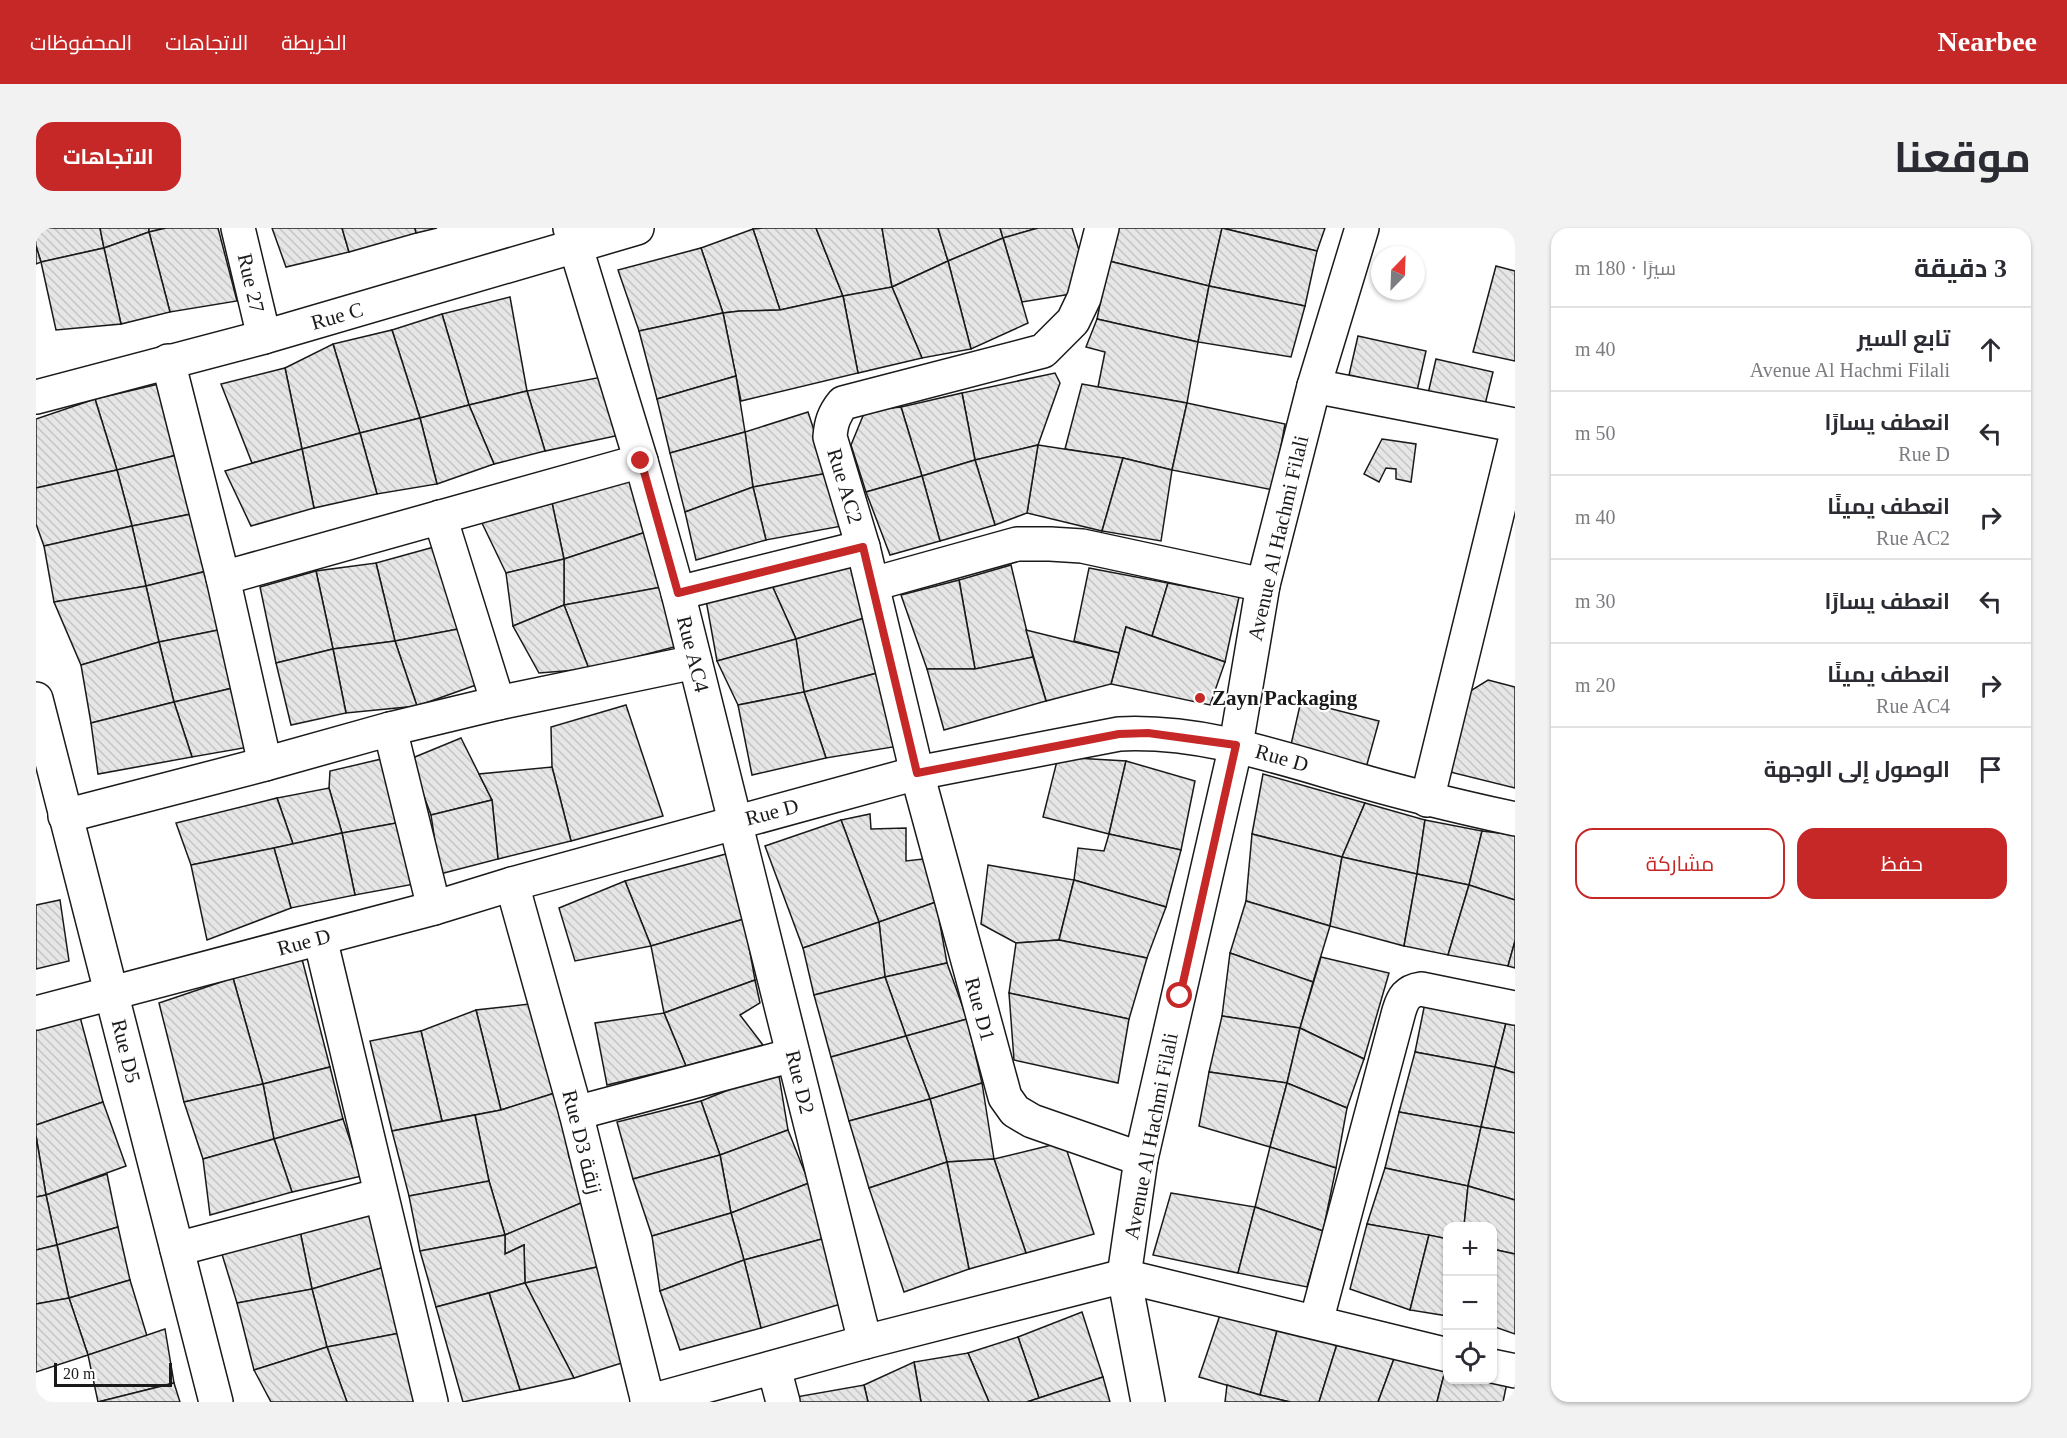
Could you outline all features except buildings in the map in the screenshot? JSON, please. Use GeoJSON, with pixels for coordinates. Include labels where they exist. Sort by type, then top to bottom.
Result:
{"type":"FeatureCollection","features":[{"type":"Feature","properties":{"kind":"street","name":"Rue 27"},"geometry":{"type":"LineString","coordinates":[[238,228],[264,337]]}},
{"type":"Feature","properties":{"kind":"street","name":"Rue C"},"geometry":{"type":"LineString","coordinates":[[36,397],[264,337],[573,237],[637,228]]}},
{"type":"Feature","properties":{"kind":"street","name":"Rue AC2"},"geometry":{"type":"LineString","coordinates":[[917,773],[873,584],[830,437],[831,423],[835,412],[843,404],[1043,351],[1073,321],[1084,298],[1102,228]]}},
{"type":"Feature","properties":{"kind":"street","name":"Avenue Al Hachmi Filali"},"geometry":{"type":"LineString","coordinates":[[1148,1402],[1124,1276],[1141,1159],[1236,745],[1263,585],[1314,386],[1362,228]]}},
{"type":"Feature","properties":{"kind":"street","name":"Rue AC4"},"geometry":{"type":"LineString","coordinates":[[573,237],[641,461],[678,593],[735,822]]}},
{"type":"Feature","properties":{"kind":"street"},"geometry":{"type":"LineString","coordinates":[[168,361],[223,578],[265,764]]}},
{"type":"Feature","properties":{"kind":"street"},"geometry":{"type":"LineString","coordinates":[[1314,386],[1515,425]]}},
{"type":"Feature","properties":{"kind":"street"},"geometry":{"type":"LineString","coordinates":[[1427,800],[1515,441]]}},
{"type":"Feature","properties":{"kind":"street"},"geometry":{"type":"LineString","coordinates":[[223,578],[641,461]]}},
{"type":"Feature","properties":{"kind":"street"},"geometry":{"type":"LineString","coordinates":[[440,517],[498,703]]}},
{"type":"Feature","properties":{"kind":"street"},"geometry":{"type":"LineString","coordinates":[[873,584],[1017,544],[1050,544],[1082,546],[1263,585]]}},
{"type":"Feature","properties":{"kind":"street"},"geometry":{"type":"LineString","coordinates":[[678,593],[863,547]]}},
{"type":"Feature","properties":{"kind":"street"},"geometry":{"type":"LineString","coordinates":[[64,816],[390,729],[498,703],[695,662]]}},
{"type":"Feature","properties":{"kind":"street","name":"Rue D5"},"geometry":{"type":"LineString","coordinates":[[36,699],[64,816],[216,1402]]}},
{"type":"Feature","properties":{"kind":"street"},"geometry":{"type":"LineString","coordinates":[[390,729],[434,908]]}},
{"type":"Feature","properties":{"kind":"street","name":"Rue D"},"geometry":{"type":"LineString","coordinates":[[36,1013],[434,908],[512,884],[917,773],[1119,734],[1148,733],[1236,745],[1427,800],[1515,819]]}},
{"type":"Feature","properties":{"kind":"street","name":"Rue D1"},"geometry":{"type":"LineString","coordinates":[[917,773],[1005,1097],[1015,1111],[1032,1121],[1141,1159]]}},
{"type":"Feature","properties":{"kind":"street","name":"Rue D2"},"geometry":{"type":"LineString","coordinates":[[735,822],[865,1342]]}},
{"type":"Feature","properties":{"kind":"street","name":"Rue D3 زنقة"},"geometry":{"type":"LineString","coordinates":[[512,884],[576,1113],[647,1402]]}},
{"type":"Feature","properties":{"kind":"street"},"geometry":{"type":"LineString","coordinates":[[320,938],[431,1402]]}},
{"type":"Feature","properties":{"kind":"street"},"geometry":{"type":"LineString","coordinates":[[1316,1322],[1405,996],[1420,989],[1515,1008]]}},
{"type":"Feature","properties":{"kind":"street"},"geometry":{"type":"LineString","coordinates":[[576,1113],[794,1055]]}},
{"type":"Feature","properties":{"kind":"street"},"geometry":{"type":"LineString","coordinates":[[177,1249],[381,1195]]}},
{"type":"Feature","properties":{"kind":"street"},"geometry":{"type":"LineString","coordinates":[[647,1402],[865,1342],[1124,1276],[1443,1353]]}},
{"type":"Feature","properties":{"kind":"street"},"geometry":{"type":"LineString","coordinates":[[1497,1367],[1515,1371]]}},
{"type":"Feature","properties":{"kind":"street"},"geometry":{"type":"LineString","coordinates":[[774,1368],[783,1402]]}},
{"type":"Feature","properties":{"kind":"place","name":"Zayn Packaging"},"geometry":{"type":"Point","coordinates":[1200,698]}},
{"type":"Feature","properties":{"kind":"route"},"geometry":{"type":"LineString","coordinates":[[641,461],[678,593],[863,547],[917,773],[1119,734],[1148,733],[1236,745],[1180,996]]}}]}
